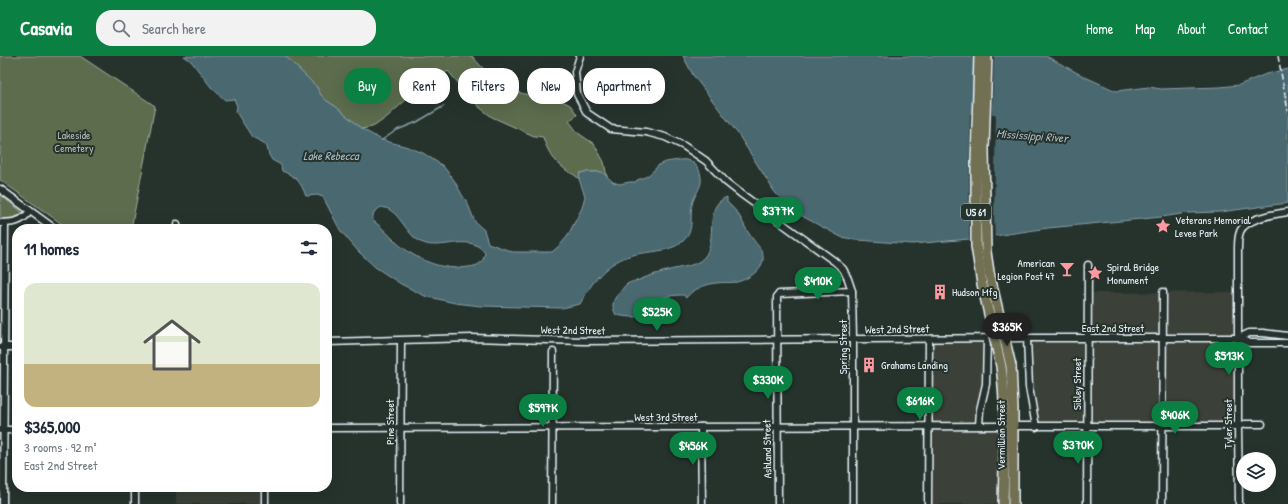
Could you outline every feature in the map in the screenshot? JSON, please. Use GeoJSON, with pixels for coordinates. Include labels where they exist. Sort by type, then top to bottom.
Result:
{"type":"FeatureCollection","features":[{"type":"Feature","properties":{"kind":"highway","name":"Vermillion Street"},"geometry":{"type":"LineString","coordinates":[[979,56],[976,154],[976,246],[982,284],[1001,366],[1009,426],[1013,504]]}},
{"type":"Feature","properties":{"kind":"highway","name":"Vermillion Street"},"geometry":{"type":"LineString","coordinates":[[987,56],[984,149],[986,252],[988,272],[1011,366],[1009,426],[1003,504]]}},
{"type":"Feature","properties":{"kind":"street","name":"Spring Street"},"geometry":{"type":"LineString","coordinates":[[580,56],[575,72],[577,94],[587,113],[611,129],[646,132],[665,137],[684,146],[706,161],[731,186],[834,261],[843,270],[852,291],[853,504]]}},
{"type":"Feature","properties":{"kind":"street"},"geometry":{"type":"LineString","coordinates":[[0,189],[49,224]]}},
{"type":"Feature","properties":{"kind":"street"},"geometry":{"type":"LineString","coordinates":[[3,504],[2,223],[18,221],[26,217],[30,211]]}},
{"type":"Feature","properties":{"kind":"street","name":"Tyler Street"},"geometry":{"type":"LineString","coordinates":[[1239,504],[1238,248],[1240,232],[1248,222],[1288,212]]}},
{"type":"Feature","properties":{"kind":"street","name":"Sibley Street"},"geometry":{"type":"LineString","coordinates":[[1087,504],[1088,265]]}},
{"type":"Feature","properties":{"kind":"street","name":"Ashland Street"},"geometry":{"type":"LineString","coordinates":[[778,504],[776,340],[777,297],[779,294],[852,291]]}},
{"type":"Feature","properties":{"kind":"street"},"geometry":{"type":"LineString","coordinates":[[1162,504],[1163,292]]}},
{"type":"Feature","properties":{"kind":"street","name":"East 2nd Street"},"geometry":{"type":"LineString","coordinates":[[987,338],[1238,338],[1249,333],[1285,336]]}},
{"type":"Feature","properties":{"kind":"street"},"geometry":{"type":"LineString","coordinates":[[1285,336],[1285,344]]}},
{"type":"Feature","properties":{"kind":"street","name":"West 2nd Street"},"geometry":{"type":"LineString","coordinates":[[332,342],[472,338],[584,341],[987,338]]}},
{"type":"Feature","properties":{"kind":"street","name":"Vermillion Street"},"geometry":{"type":"LineString","coordinates":[[978,426],[986,384],[987,338]]}},
{"type":"Feature","properties":{"kind":"street"},"geometry":{"type":"LineString","coordinates":[[1027,338],[1029,388],[1036,427]]}},
{"type":"Feature","properties":{"kind":"street","name":"East 2nd Street"},"geometry":{"type":"LineString","coordinates":[[1238,338],[1249,343],[1285,344]]}},
{"type":"Feature","properties":{"kind":"street"},"geometry":{"type":"LineString","coordinates":[[928,504],[929,339]]}},
{"type":"Feature","properties":{"kind":"street","name":"Pine Street"},"geometry":{"type":"LineString","coordinates":[[400,341],[400,504]]}},
{"type":"Feature","properties":{"kind":"street"},"geometry":{"type":"LineString","coordinates":[[552,504],[553,352]]}},
{"type":"Feature","properties":{"kind":"street","name":"West 3rd Street"},"geometry":{"type":"LineString","coordinates":[[332,428],[777,426],[1036,427],[1238,426],[1245,424],[1262,424]]}},
{"type":"Feature","properties":{"kind":"street"},"geometry":{"type":"LineString","coordinates":[[702,427],[702,504]]}},
{"type":"Feature","properties":{"kind":"street"},"geometry":{"type":"LineString","coordinates":[[135,492],[135,504]]}},
{"type":"Feature","properties":{"kind":"street"},"geometry":{"type":"LineString","coordinates":[[265,492],[265,504]]}},
{"type":"Feature","properties":{"kind":"shaded area"},"geometry":{"type":"Polygon","coordinates":[[[1238,292],[1238,426],[1036,427],[1027,338],[1087,338],[1088,293],[1238,292]]]}},
{"type":"Feature","properties":{"kind":"shaded area"},"geometry":{"type":"Polygon","coordinates":[[[987,338],[987,356],[979,425],[1001,429],[1003,504],[928,504],[929,339],[987,338]]]}},
{"type":"Feature","properties":{"kind":"shaded area"},"geometry":{"type":"Polygon","coordinates":[[[176,492],[265,492],[265,504],[176,504],[176,492]]]}},
{"type":"Feature","properties":{"kind":"green space","name":"Lakeside Cemetery"},"geometry":{"type":"Polygon","coordinates":[[[0,56],[80,56],[155,106],[132,224],[62,224],[0,180],[0,56]]]}},
{"type":"Feature","properties":{"kind":"green space"},"geometry":{"type":"Polygon","coordinates":[[[285,56],[472,56],[482,68],[458,68],[458,83],[450,73],[450,68],[399,68],[399,104],[401,104],[376,125],[362,129],[327,101],[321,95],[316,86],[285,56]]]}},
{"type":"Feature","properties":{"kind":"green space"},"geometry":{"type":"Polygon","coordinates":[[[519,93],[527,94],[527,104],[570,105],[577,115],[569,121],[578,133],[594,144],[604,162],[607,177],[602,172],[585,172],[580,173],[579,179],[562,167],[555,159],[549,151],[543,137],[534,136],[492,117],[476,104],[519,104],[519,93]]]}},
{"type":"Feature","properties":{"kind":"green space"},"geometry":{"type":"Polygon","coordinates":[[[0,195],[22,213],[15,217],[0,219],[0,195]]]}},
{"type":"Feature","properties":{"kind":"water","name":"Lake Rebecca"},"geometry":{"type":"Polygon","coordinates":[[[184,56],[285,56],[316,86],[321,95],[327,101],[362,129],[382,140],[423,153],[443,166],[454,180],[467,202],[475,222],[484,230],[488,243],[513,252],[552,252],[567,237],[582,208],[585,196],[579,179],[580,173],[602,172],[613,182],[619,184],[636,182],[637,180],[644,178],[661,164],[680,160],[688,160],[697,166],[701,177],[701,184],[692,205],[690,232],[683,241],[677,245],[620,259],[606,269],[594,281],[580,304],[562,308],[481,306],[455,303],[425,296],[401,284],[375,267],[358,251],[340,230],[323,197],[317,195],[306,196],[297,180],[291,175],[282,171],[281,165],[272,160],[264,143],[252,137],[236,112],[237,106],[234,99],[225,100],[211,87],[191,61],[184,56]],[[381,207],[374,212],[372,220],[397,243],[421,259],[439,266],[458,268],[475,266],[483,259],[485,253],[473,244],[457,243],[433,245],[420,242],[411,234],[395,214],[388,209],[381,207]]]}},
{"type":"Feature","properties":{"kind":"water","name":"Mississippi River"},"geometry":{"type":"Polygon","coordinates":[[[683,56],[1046,56],[1083,76],[1116,91],[1149,87],[1161,89],[1239,85],[1266,74],[1288,69],[1288,203],[1220,212],[1187,213],[1162,217],[1048,228],[981,238],[912,244],[858,240],[841,237],[802,216],[784,203],[774,191],[738,134],[693,75],[683,56]]]}},
{"type":"Feature","properties":{"kind":"water"},"geometry":{"type":"Polygon","coordinates":[[[727,197],[727,202],[738,214],[747,231],[762,252],[762,263],[756,272],[737,282],[716,283],[703,286],[691,292],[686,298],[684,295],[660,299],[654,304],[647,315],[632,317],[616,315],[613,308],[614,301],[627,284],[700,261],[710,246],[714,209],[719,202],[727,197]]]}},
{"type":"Feature","properties":{"kind":"pier"},"geometry":{"type":"Polygon","coordinates":[[[975,56],[994,56],[992,114],[995,114],[996,116],[995,238],[969,241],[970,114],[973,114],[975,56]]]}},
{"type":"Feature","properties":{"kind":"waterway"},"geometry":{"type":"LineString","coordinates":[[382,140],[397,130],[417,122],[444,106]]}},
{"type":"Feature","properties":{"kind":"railway"},"geometry":{"type":"LineString","coordinates":[[1278,56],[1288,111]]}},
{"type":"Feature","properties":{"kind":"place","name":"Veterans Memorial Levee Park"},"geometry":{"type":"Point","coordinates":[1163,226]}},
{"type":"Feature","properties":{"kind":"place","name":"American Legion Post 47"},"geometry":{"type":"Point","coordinates":[1067,269]}},
{"type":"Feature","properties":{"kind":"place","name":"Spiral Bridge Monument"},"geometry":{"type":"Point","coordinates":[1095,273]}},
{"type":"Feature","properties":{"kind":"place","name":"Hudson Mfg"},"geometry":{"type":"Point","coordinates":[940,292]}},
{"type":"Feature","properties":{"kind":"place","name":"Grahams Landing"},"geometry":{"type":"Point","coordinates":[869,365]}}]}
